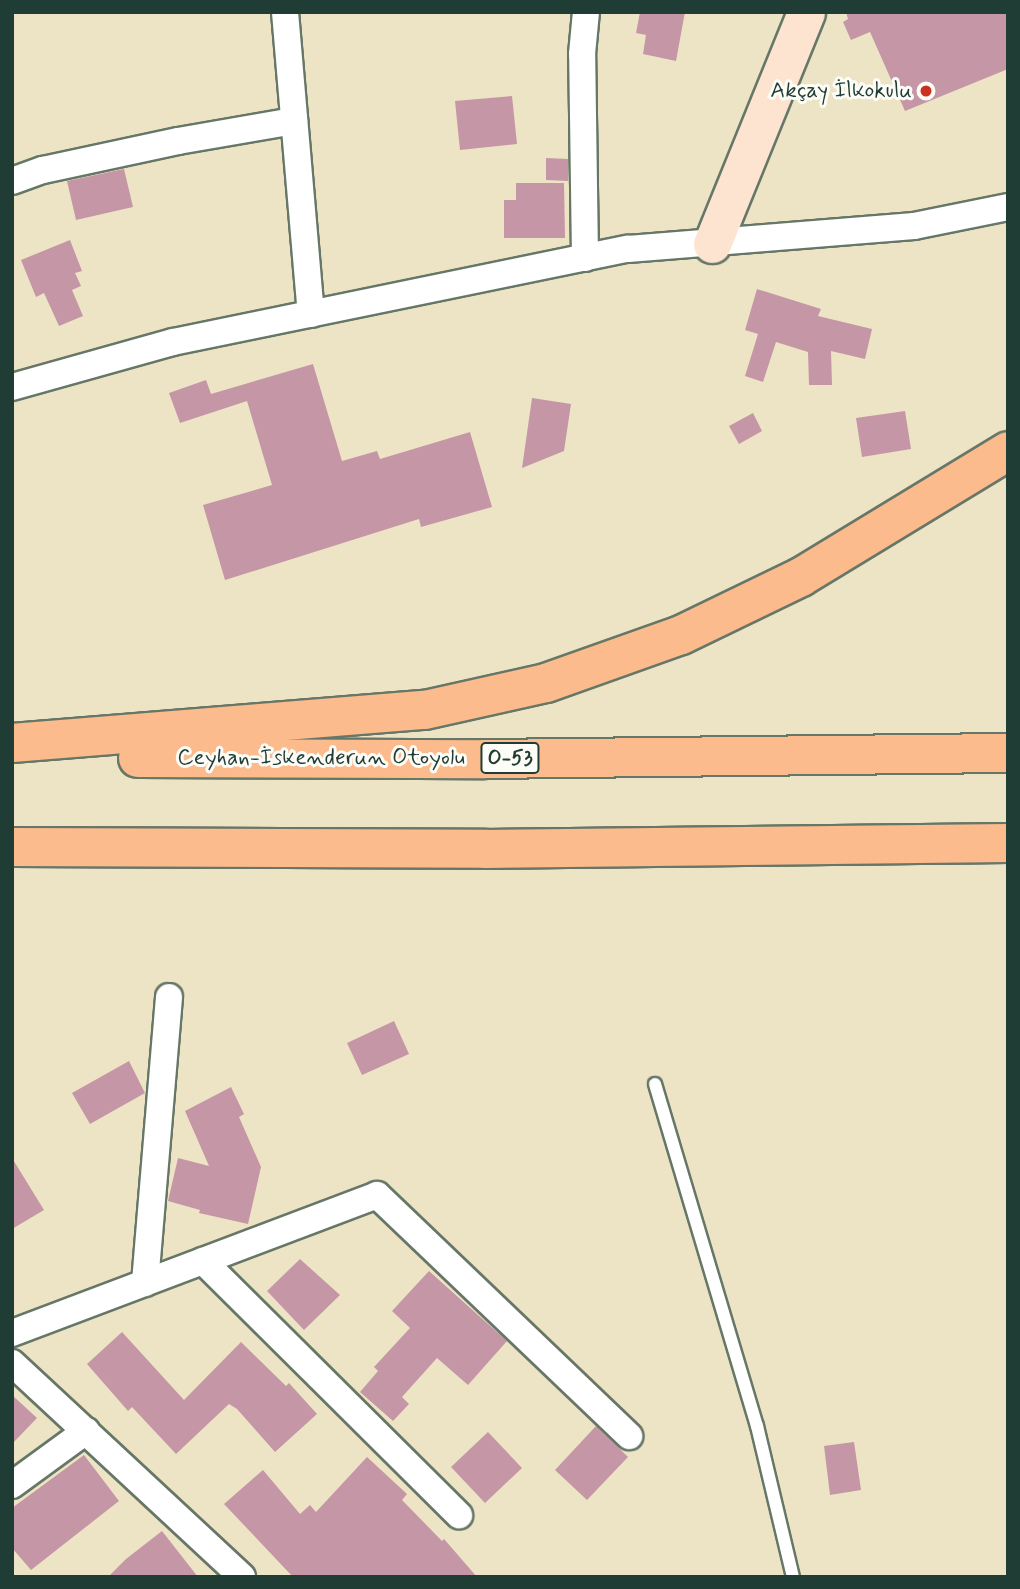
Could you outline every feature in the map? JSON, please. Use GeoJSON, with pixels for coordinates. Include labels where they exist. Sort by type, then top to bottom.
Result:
{"type":"FeatureCollection","features":[{"type":"Feature","properties":{"kind":"highway"},"geometry":{"type":"LineString","coordinates":[[12,743],[425,710],[546,683],[681,635],[801,577],[1008,451]]}},
{"type":"Feature","properties":{"kind":"highway","name":"Ceyhan-İskenderun Otoyolu"},"geometry":{"type":"LineString","coordinates":[[12,757],[485,759],[1008,753]]}},
{"type":"Feature","properties":{"kind":"highway"},"geometry":{"type":"LineString","coordinates":[[12,847],[486,849],[1008,843]]}},
{"type":"Feature","properties":{"kind":"highway"},"geometry":{"type":"LineString","coordinates":[[486,849],[1008,862]]}},
{"type":"Feature","properties":{"kind":"street"},"geometry":{"type":"LineString","coordinates":[[285,12],[311,314]]}},
{"type":"Feature","properties":{"kind":"street"},"geometry":{"type":"LineString","coordinates":[[585,258],[582,54],[586,12]]}},
{"type":"Feature","properties":{"kind":"street"},"geometry":{"type":"LineString","coordinates":[[712,244],[806,12]]}},
{"type":"Feature","properties":{"kind":"street"},"geometry":{"type":"LineString","coordinates":[[12,181],[43,170],[164,143],[294,121]]}},
{"type":"Feature","properties":{"kind":"street"},"geometry":{"type":"LineString","coordinates":[[12,387],[173,342],[628,249],[914,226],[1008,207]]}},
{"type":"Feature","properties":{"kind":"street"},"geometry":{"type":"LineString","coordinates":[[145,1283],[169,998]]}},
{"type":"Feature","properties":{"kind":"street"},"geometry":{"type":"LineString","coordinates":[[12,1333],[377,1195],[629,1436]]}},
{"type":"Feature","properties":{"kind":"street"},"geometry":{"type":"LineString","coordinates":[[203,1261],[459,1515]]}},
{"type":"Feature","properties":{"kind":"street"},"geometry":{"type":"LineString","coordinates":[[12,1363],[242,1577]]}},
{"type":"Feature","properties":{"kind":"street"},"geometry":{"type":"LineString","coordinates":[[12,1485],[86,1431]]}},
{"type":"Feature","properties":{"kind":"lane"},"geometry":{"type":"LineString","coordinates":[[655,1084],[757,1426],[793,1577]]}},
{"type":"Feature","properties":{"kind":"building"},"geometry":{"type":"Polygon","coordinates":[[[640,12],[685,12],[676,61],[643,54],[646,35],[636,33],[640,12]]]}},
{"type":"Feature","properties":{"kind":"building"},"geometry":{"type":"Polygon","coordinates":[[[846,12],[1008,12],[1008,69],[905,111],[870,32],[851,40],[843,22],[848,19],[846,12]]]}},
{"type":"Feature","properties":{"kind":"building"},"geometry":{"type":"Polygon","coordinates":[[[512,96],[517,144],[460,150],[455,101],[512,96]]]}},
{"type":"Feature","properties":{"kind":"building"},"geometry":{"type":"Polygon","coordinates":[[[546,158],[568,159],[568,181],[546,180],[546,158]]]}},
{"type":"Feature","properties":{"kind":"building"},"geometry":{"type":"Polygon","coordinates":[[[124,169],[133,207],[76,220],[67,181],[124,169]]]}},
{"type":"Feature","properties":{"kind":"building"},"geometry":{"type":"Polygon","coordinates":[[[516,183],[564,183],[565,238],[504,238],[504,200],[516,200],[516,183]]]}},
{"type":"Feature","properties":{"kind":"building"},"geometry":{"type":"Polygon","coordinates":[[[70,240],[82,271],[75,273],[81,286],[72,290],[83,316],[59,326],[44,293],[36,297],[21,260],[70,240]]]}},
{"type":"Feature","properties":{"kind":"building"},"geometry":{"type":"Polygon","coordinates":[[[757,289],[821,309],[818,316],[872,329],[865,359],[831,351],[832,385],[809,385],[808,352],[776,342],[763,382],[745,376],[758,334],[745,330],[757,289]]]}},
{"type":"Feature","properties":{"kind":"building"},"geometry":{"type":"Polygon","coordinates":[[[313,364],[342,461],[377,451],[380,459],[470,432],[492,507],[421,527],[419,519],[225,580],[203,505],[272,485],[247,401],[180,423],[169,393],[206,380],[211,394],[313,364]]]}},
{"type":"Feature","properties":{"kind":"building"},"geometry":{"type":"Polygon","coordinates":[[[532,398],[571,404],[564,451],[522,468],[532,398]]]}},
{"type":"Feature","properties":{"kind":"building"},"geometry":{"type":"Polygon","coordinates":[[[905,411],[911,449],[862,457],[856,418],[905,411]]]}},
{"type":"Feature","properties":{"kind":"building"},"geometry":{"type":"Polygon","coordinates":[[[753,413],[762,431],[739,444],[729,426],[753,413]]]}},
{"type":"Feature","properties":{"kind":"building"},"geometry":{"type":"Polygon","coordinates":[[[394,1021],[409,1054],[362,1075],[347,1043],[394,1021]]]}},
{"type":"Feature","properties":{"kind":"building"},"geometry":{"type":"Polygon","coordinates":[[[129,1061],[145,1093],[90,1124],[72,1093],[129,1061]]]}},
{"type":"Feature","properties":{"kind":"building"},"geometry":{"type":"Polygon","coordinates":[[[231,1087],[244,1114],[239,1117],[261,1167],[248,1224],[199,1213],[200,1210],[168,1201],[178,1158],[209,1166],[185,1111],[231,1087]]]}},
{"type":"Feature","properties":{"kind":"building"},"geometry":{"type":"Polygon","coordinates":[[[12,1158],[44,1210],[12,1229],[12,1158]]]}},
{"type":"Feature","properties":{"kind":"building"},"geometry":{"type":"Polygon","coordinates":[[[300,1259],[340,1295],[304,1330],[267,1291],[300,1259]]]}},
{"type":"Feature","properties":{"kind":"building"},"geometry":{"type":"Polygon","coordinates":[[[429,1271],[507,1341],[468,1385],[437,1358],[402,1397],[409,1404],[393,1421],[360,1392],[378,1371],[374,1367],[410,1328],[392,1311],[429,1271]]]}},
{"type":"Feature","properties":{"kind":"building"},"geometry":{"type":"Polygon","coordinates":[[[122,1332],[184,1400],[241,1342],[286,1386],[289,1383],[317,1414],[275,1452],[237,1409],[229,1404],[176,1454],[132,1407],[128,1411],[87,1364],[122,1332]]]}},
{"type":"Feature","properties":{"kind":"building"},"geometry":{"type":"Polygon","coordinates":[[[12,1395],[37,1418],[12,1444],[12,1395]]]}},
{"type":"Feature","properties":{"kind":"building"},"geometry":{"type":"Polygon","coordinates":[[[596,1426],[628,1457],[587,1500],[555,1470],[596,1426]]]}},
{"type":"Feature","properties":{"kind":"building"},"geometry":{"type":"Polygon","coordinates":[[[488,1432],[522,1468],[485,1503],[451,1467],[488,1432]]]}},
{"type":"Feature","properties":{"kind":"building"},"geometry":{"type":"Polygon","coordinates":[[[854,1442],[861,1490],[830,1495],[824,1446],[854,1442]]]}},
{"type":"Feature","properties":{"kind":"building"},"geometry":{"type":"Polygon","coordinates":[[[84,1455],[119,1501],[31,1570],[12,1548],[12,1508],[84,1455]]]}},
{"type":"Feature","properties":{"kind":"building"},"geometry":{"type":"Polygon","coordinates":[[[367,1457],[407,1494],[402,1500],[442,1541],[444,1539],[477,1577],[293,1577],[224,1504],[263,1470],[300,1514],[310,1505],[316,1512],[367,1457]]]}},
{"type":"Feature","properties":{"kind":"building"},"geometry":{"type":"Polygon","coordinates":[[[162,1531],[198,1577],[108,1577],[126,1559],[162,1531]]]}},
{"type":"Feature","properties":{"kind":"place","name":"Akçay İlkokulu"},"geometry":{"type":"Point","coordinates":[926,91]}}]}
